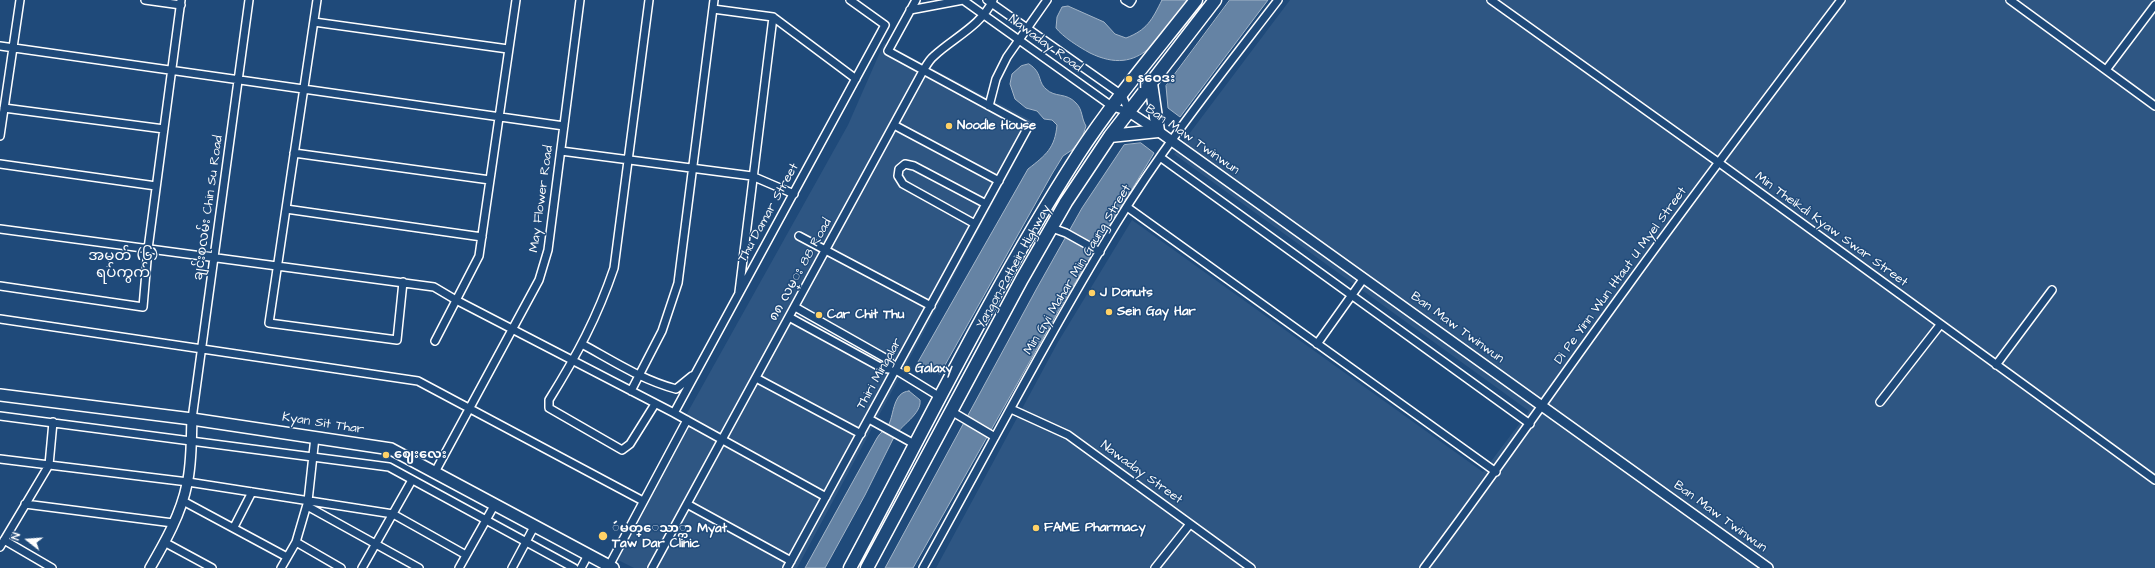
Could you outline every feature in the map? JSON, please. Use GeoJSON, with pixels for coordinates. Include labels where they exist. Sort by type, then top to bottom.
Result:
{"type":"FeatureCollection","features":[{"type":"Feature","properties":{"kind":"main road","name":"Yangon-Pathein Highway"},"geometry":{"type":"LineString","coordinates":[[850,568],[940,397],[1053,194],[1079,153],[1196,0]]}},
{"type":"Feature","properties":{"kind":"main road","name":"Yangon-Pathein Highway"},"geometry":{"type":"LineString","coordinates":[[867,568],[951,411],[1052,228],[1092,162],[1110,136],[1215,0]]}},
{"type":"Feature","properties":{"kind":"main road"},"geometry":{"type":"LineString","coordinates":[[1110,136],[1158,131],[1151,83]]}},
{"type":"Feature","properties":{"kind":"main road","name":"Kyan Sit Thar"},"geometry":{"type":"LineString","coordinates":[[0,394],[192,419],[391,449],[611,567]]}},
{"type":"Feature","properties":{"kind":"street"},"geometry":{"type":"LineString","coordinates":[[0,136],[20,0]]}},
{"type":"Feature","properties":{"kind":"street"},"geometry":{"type":"LineString","coordinates":[[0,286],[143,307],[148,249],[181,2],[145,0]]}},
{"type":"Feature","properties":{"kind":"street","name":"ချင်းစုလမ်း Chin Su Road"},"geometry":{"type":"LineString","coordinates":[[192,419],[249,0]]}},
{"type":"Feature","properties":{"kind":"street"},"geometry":{"type":"LineString","coordinates":[[317,0],[269,323],[397,340],[403,282]]}},
{"type":"Feature","properties":{"kind":"street"},"geometry":{"type":"LineString","coordinates":[[435,341],[479,256],[498,116],[516,0]]}},
{"type":"Feature","properties":{"kind":"street","name":"May Flower Road"},"geometry":{"type":"LineString","coordinates":[[435,472],[540,280],[548,250],[580,0]]}},
{"type":"Feature","properties":{"kind":"street"},"geometry":{"type":"LineString","coordinates":[[648,0],[614,268],[600,309],[574,360],[549,400],[549,408],[622,450],[630,444],[655,404]]}},
{"type":"Feature","properties":{"kind":"street"},"geometry":{"type":"LineString","coordinates":[[631,390],[662,331],[678,283],[714,0]]}},
{"type":"Feature","properties":{"kind":"street","name":"Thu Damar Street"},"geometry":{"type":"LineString","coordinates":[[674,413],[885,25],[850,0]]}},
{"type":"Feature","properties":{"kind":"street"},"geometry":{"type":"LineString","coordinates":[[916,0],[888,51],[989,106],[996,79],[1018,39],[1047,0]]}},
{"type":"Feature","properties":{"kind":"street"},"geometry":{"type":"LineString","coordinates":[[910,10],[963,0]]}},
{"type":"Feature","properties":{"kind":"street","name":"Nawaday Road"},"geometry":{"type":"LineString","coordinates":[[963,0],[1113,108]]}},
{"type":"Feature","properties":{"kind":"street","name":"Min Gyi Mahar Min Gaung Street"},"geometry":{"type":"LineString","coordinates":[[923,568],[993,436],[1011,409],[1098,251],[1171,140],[1278,0]]}},
{"type":"Feature","properties":{"kind":"street","name":"Min Theikdi Kyaw Swar Street"},"geometry":{"type":"LineString","coordinates":[[1491,0],[1718,162],[2155,480]]}},
{"type":"Feature","properties":{"kind":"street","name":"Di Pe Yinn Wun Htaut U Myel Street"},"geometry":{"type":"LineString","coordinates":[[1424,568],[1496,472],[1718,162],[1841,0]]}},
{"type":"Feature","properties":{"kind":"street"},"geometry":{"type":"LineString","coordinates":[[2010,0],[2155,106]]}},
{"type":"Feature","properties":{"kind":"street","name":"Nawaday Road"},"geometry":{"type":"LineString","coordinates":[[991,1],[1122,96]]}},
{"type":"Feature","properties":{"kind":"street","name":"၈၈ လမ္း 88 Road"},"geometry":{"type":"LineString","coordinates":[[652,568],[923,71],[932,56],[962,35],[984,14],[991,1]]}},
{"type":"Feature","properties":{"kind":"street"},"geometry":{"type":"LineString","coordinates":[[2106,70],[2155,5]]}},
{"type":"Feature","properties":{"kind":"street"},"geometry":{"type":"LineString","coordinates":[[713,9],[774,17],[856,79]]}},
{"type":"Feature","properties":{"kind":"street"},"geometry":{"type":"LineString","coordinates":[[738,296],[752,176],[774,17]]}},
{"type":"Feature","properties":{"kind":"street"},"geometry":{"type":"LineString","coordinates":[[314,22],[508,49]]}},
{"type":"Feature","properties":{"kind":"street"},"geometry":{"type":"LineString","coordinates":[[0,46],[564,126]]}},
{"type":"Feature","properties":{"kind":"street"},"geometry":{"type":"LineString","coordinates":[[1122,96],[1129,112]]}},
{"type":"Feature","properties":{"kind":"street","name":"Thiri Mingalar"},"geometry":{"type":"LineString","coordinates":[[787,568],[1028,127],[989,106]]}},
{"type":"Feature","properties":{"kind":"street"},"geometry":{"type":"LineString","coordinates":[[4,108],[164,129]]}},
{"type":"Feature","properties":{"kind":"street"},"geometry":{"type":"LineString","coordinates":[[1113,108],[1129,112]]}},
{"type":"Feature","properties":{"kind":"street","name":"Ban Maw Twinwun"},"geometry":{"type":"LineString","coordinates":[[1129,112],[1171,140],[1768,568]]}},
{"type":"Feature","properties":{"kind":"street"},"geometry":{"type":"LineString","coordinates":[[894,125],[999,181]]}},
{"type":"Feature","properties":{"kind":"street"},"geometry":{"type":"LineString","coordinates":[[561,151],[628,161],[752,176],[794,194]]}},
{"type":"Feature","properties":{"kind":"street"},"geometry":{"type":"LineString","coordinates":[[294,153],[490,180]]}},
{"type":"Feature","properties":{"kind":"street"},"geometry":{"type":"LineString","coordinates":[[1160,157],[1530,424]]}},
{"type":"Feature","properties":{"kind":"street"},"geometry":{"type":"LineString","coordinates":[[0,164],[156,186]]}},
{"type":"Feature","properties":{"kind":"street"},"geometry":{"type":"LineString","coordinates":[[975,224],[903,184],[898,176],[899,169],[905,164],[914,166],[986,204]]}},
{"type":"Feature","properties":{"kind":"street"},"geometry":{"type":"LineString","coordinates":[[1127,207],[1496,472]]}},
{"type":"Feature","properties":{"kind":"street"},"geometry":{"type":"LineString","coordinates":[[286,209],[482,237]]}},
{"type":"Feature","properties":{"kind":"street"},"geometry":{"type":"LineString","coordinates":[[1052,228],[1066,233],[1098,251]]}},
{"type":"Feature","properties":{"kind":"street"},"geometry":{"type":"LineString","coordinates":[[0,229],[434,287],[456,300],[674,413],[826,497]]}},
{"type":"Feature","properties":{"kind":"street"},"geometry":{"type":"LineString","coordinates":[[799,236],[931,306]]}},
{"type":"Feature","properties":{"kind":"street"},"geometry":{"type":"LineString","coordinates":[[1317,344],[1364,278]]}},
{"type":"Feature","properties":{"kind":"street"},"geometry":{"type":"LineString","coordinates":[[1996,365],[2052,290]]}},
{"type":"Feature","properties":{"kind":"street"},"geometry":{"type":"LineString","coordinates":[[795,307],[887,359],[896,370],[940,397]]}},
{"type":"Feature","properties":{"kind":"street"},"geometry":{"type":"LineString","coordinates":[[789,317],[882,368],[896,370]]}},
{"type":"Feature","properties":{"kind":"street"},"geometry":{"type":"LineString","coordinates":[[0,319],[418,381],[643,501]]}},
{"type":"Feature","properties":{"kind":"street"},"geometry":{"type":"LineString","coordinates":[[1880,402],[1940,325]]}},
{"type":"Feature","properties":{"kind":"street"},"geometry":{"type":"LineString","coordinates":[[838,344],[843,334]]}},
{"type":"Feature","properties":{"kind":"street"},"geometry":{"type":"LineString","coordinates":[[582,344],[638,376],[676,389],[698,370]]}},
{"type":"Feature","properties":{"kind":"street"},"geometry":{"type":"LineString","coordinates":[[756,378],[861,434]]}},
{"type":"Feature","properties":{"kind":"street","name":"Nawaday Street"},"geometry":{"type":"LineString","coordinates":[[1011,409],[1068,435],[1251,568]]}},
{"type":"Feature","properties":{"kind":"street"},"geometry":{"type":"LineString","coordinates":[[951,411],[993,436]]}},
{"type":"Feature","properties":{"kind":"street"},"geometry":{"type":"LineString","coordinates":[[0,416],[389,467],[574,568]]}},
{"type":"Feature","properties":{"kind":"street"},"geometry":{"type":"LineString","coordinates":[[150,568],[183,501],[188,482],[192,419]]}},
{"type":"Feature","properties":{"kind":"street"},"geometry":{"type":"LineString","coordinates":[[869,419],[916,445]]}},
{"type":"Feature","properties":{"kind":"street"},"geometry":{"type":"LineString","coordinates":[[611,567],[643,501],[687,420]]}},
{"type":"Feature","properties":{"kind":"street"},"geometry":{"type":"LineString","coordinates":[[0,547],[49,465],[53,422]]}},
{"type":"Feature","properties":{"kind":"street"},"geometry":{"type":"LineString","coordinates":[[281,568],[296,542],[307,503],[315,437]]}},
{"type":"Feature","properties":{"kind":"street"},"geometry":{"type":"LineString","coordinates":[[0,459],[188,482],[252,492],[307,503],[393,514],[466,555]]}},
{"type":"Feature","properties":{"kind":"street"},"geometry":{"type":"LineString","coordinates":[[362,568],[412,480]]}},
{"type":"Feature","properties":{"kind":"street"},"geometry":{"type":"LineString","coordinates":[[234,527],[252,492]]}},
{"type":"Feature","properties":{"kind":"street"},"geometry":{"type":"LineString","coordinates":[[183,501],[234,527],[287,557]]}},
{"type":"Feature","properties":{"kind":"street"},"geometry":{"type":"LineString","coordinates":[[307,503],[419,568]]}},
{"type":"Feature","properties":{"kind":"street"},"geometry":{"type":"LineString","coordinates":[[25,504],[173,523]]}},
{"type":"Feature","properties":{"kind":"street"},"geometry":{"type":"LineString","coordinates":[[459,568],[495,504]]}},
{"type":"Feature","properties":{"kind":"street"},"geometry":{"type":"LineString","coordinates":[[687,504],[791,560]]}},
{"type":"Feature","properties":{"kind":"street"},"geometry":{"type":"LineString","coordinates":[[1156,568],[1190,524]]}},
{"type":"Feature","properties":{"kind":"street"},"geometry":{"type":"LineString","coordinates":[[512,568],[535,525]]}},
{"type":"Feature","properties":{"kind":"street"},"geometry":{"type":"LineString","coordinates":[[4,540],[52,568]]}},
{"type":"Feature","properties":{"kind":"street"},"geometry":{"type":"LineString","coordinates":[[164,542],[212,568]]}},
{"type":"Feature","properties":{"kind":"street"},"geometry":{"type":"LineString","coordinates":[[296,542],[341,568]]}},
{"type":"Feature","properties":{"kind":"street"},"geometry":{"type":"LineString","coordinates":[[581,568],[588,555]]}},
{"type":"Feature","properties":{"kind":"shaded area"},"geometry":{"type":"Polygon","coordinates":[[[1162,0],[1187,0],[1158,39],[1148,49],[1136,57],[1123,60],[1108,59],[1090,53],[1076,45],[1056,28],[1057,17],[1062,7],[1068,6],[1104,22],[1115,34],[1126,38],[1139,32],[1148,24],[1162,0]]]}},
{"type":"Feature","properties":{"kind":"shaded area"},"geometry":{"type":"Polygon","coordinates":[[[1230,0],[1268,0],[1180,117],[1168,108],[1166,86],[1230,0]]]}},
{"type":"Feature","properties":{"kind":"shaded area"},"geometry":{"type":"Polygon","coordinates":[[[1290,0],[2155,0],[2155,568],[936,568],[1058,342],[1132,220],[1483,472],[1529,411],[1174,154],[1290,0]]]}},
{"type":"Feature","properties":{"kind":"shaded area"},"geometry":{"type":"Polygon","coordinates":[[[884,43],[1036,123],[797,568],[634,568],[608,555],[848,125],[884,43]]]}},
{"type":"Feature","properties":{"kind":"shaded area"},"geometry":{"type":"Polygon","coordinates":[[[1029,64],[1036,71],[1043,86],[1049,92],[1068,97],[1076,103],[1080,108],[1086,126],[1082,138],[1072,150],[1063,156],[1052,174],[940,374],[918,362],[1028,169],[1045,155],[1054,140],[1057,125],[1052,120],[1044,119],[1037,111],[1026,108],[1015,99],[1010,84],[1012,74],[1021,66],[1029,64]]]}},
{"type":"Feature","properties":{"kind":"shaded area"},"geometry":{"type":"Polygon","coordinates":[[[1141,143],[1154,153],[1064,301],[913,568],[885,568],[1082,208],[1124,145],[1141,143]]]}},
{"type":"Feature","properties":{"kind":"shaded area"},"geometry":{"type":"Polygon","coordinates":[[[909,391],[920,400],[918,410],[894,437],[865,495],[825,568],[805,568],[877,438],[889,424],[897,399],[904,392],[909,391]]]}},
{"type":"Feature","properties":{"kind":"place","name":"နဝေဒး"},"geometry":{"type":"Point","coordinates":[1129,79]}},
{"type":"Feature","properties":{"kind":"place","name":"Noodle House"},"geometry":{"type":"Point","coordinates":[949,126]}},
{"type":"Feature","properties":{"kind":"place","name":"J Donuts"},"geometry":{"type":"Point","coordinates":[1092,293]}},
{"type":"Feature","properties":{"kind":"place","name":"Sein Gay Har"},"geometry":{"type":"Point","coordinates":[1109,312]}},
{"type":"Feature","properties":{"kind":"place","name":"Car Chit Thu"},"geometry":{"type":"Point","coordinates":[819,315]}},
{"type":"Feature","properties":{"kind":"place","name":"Galaxy"},"geometry":{"type":"Point","coordinates":[907,369]}},
{"type":"Feature","properties":{"kind":"place","name":"ဈေးလေး"},"geometry":{"type":"Point","coordinates":[386,455]}},
{"type":"Feature","properties":{"kind":"place","name":"FAME Pharmacy"},"geometry":{"type":"Point","coordinates":[1036,528]}},
{"type":"Feature","properties":{"kind":"place","name":"ဴမတ္ေသာ္တာ Myat Taw Dar Clinic"},"geometry":{"type":"Point","coordinates":[603,536]}},
{"type":"Feature","properties":{"kind":"district","name":"အမှတ် (၆) ရပ်ကွက်"},"geometry":{"type":"Point","coordinates":[123,266]}}]}
